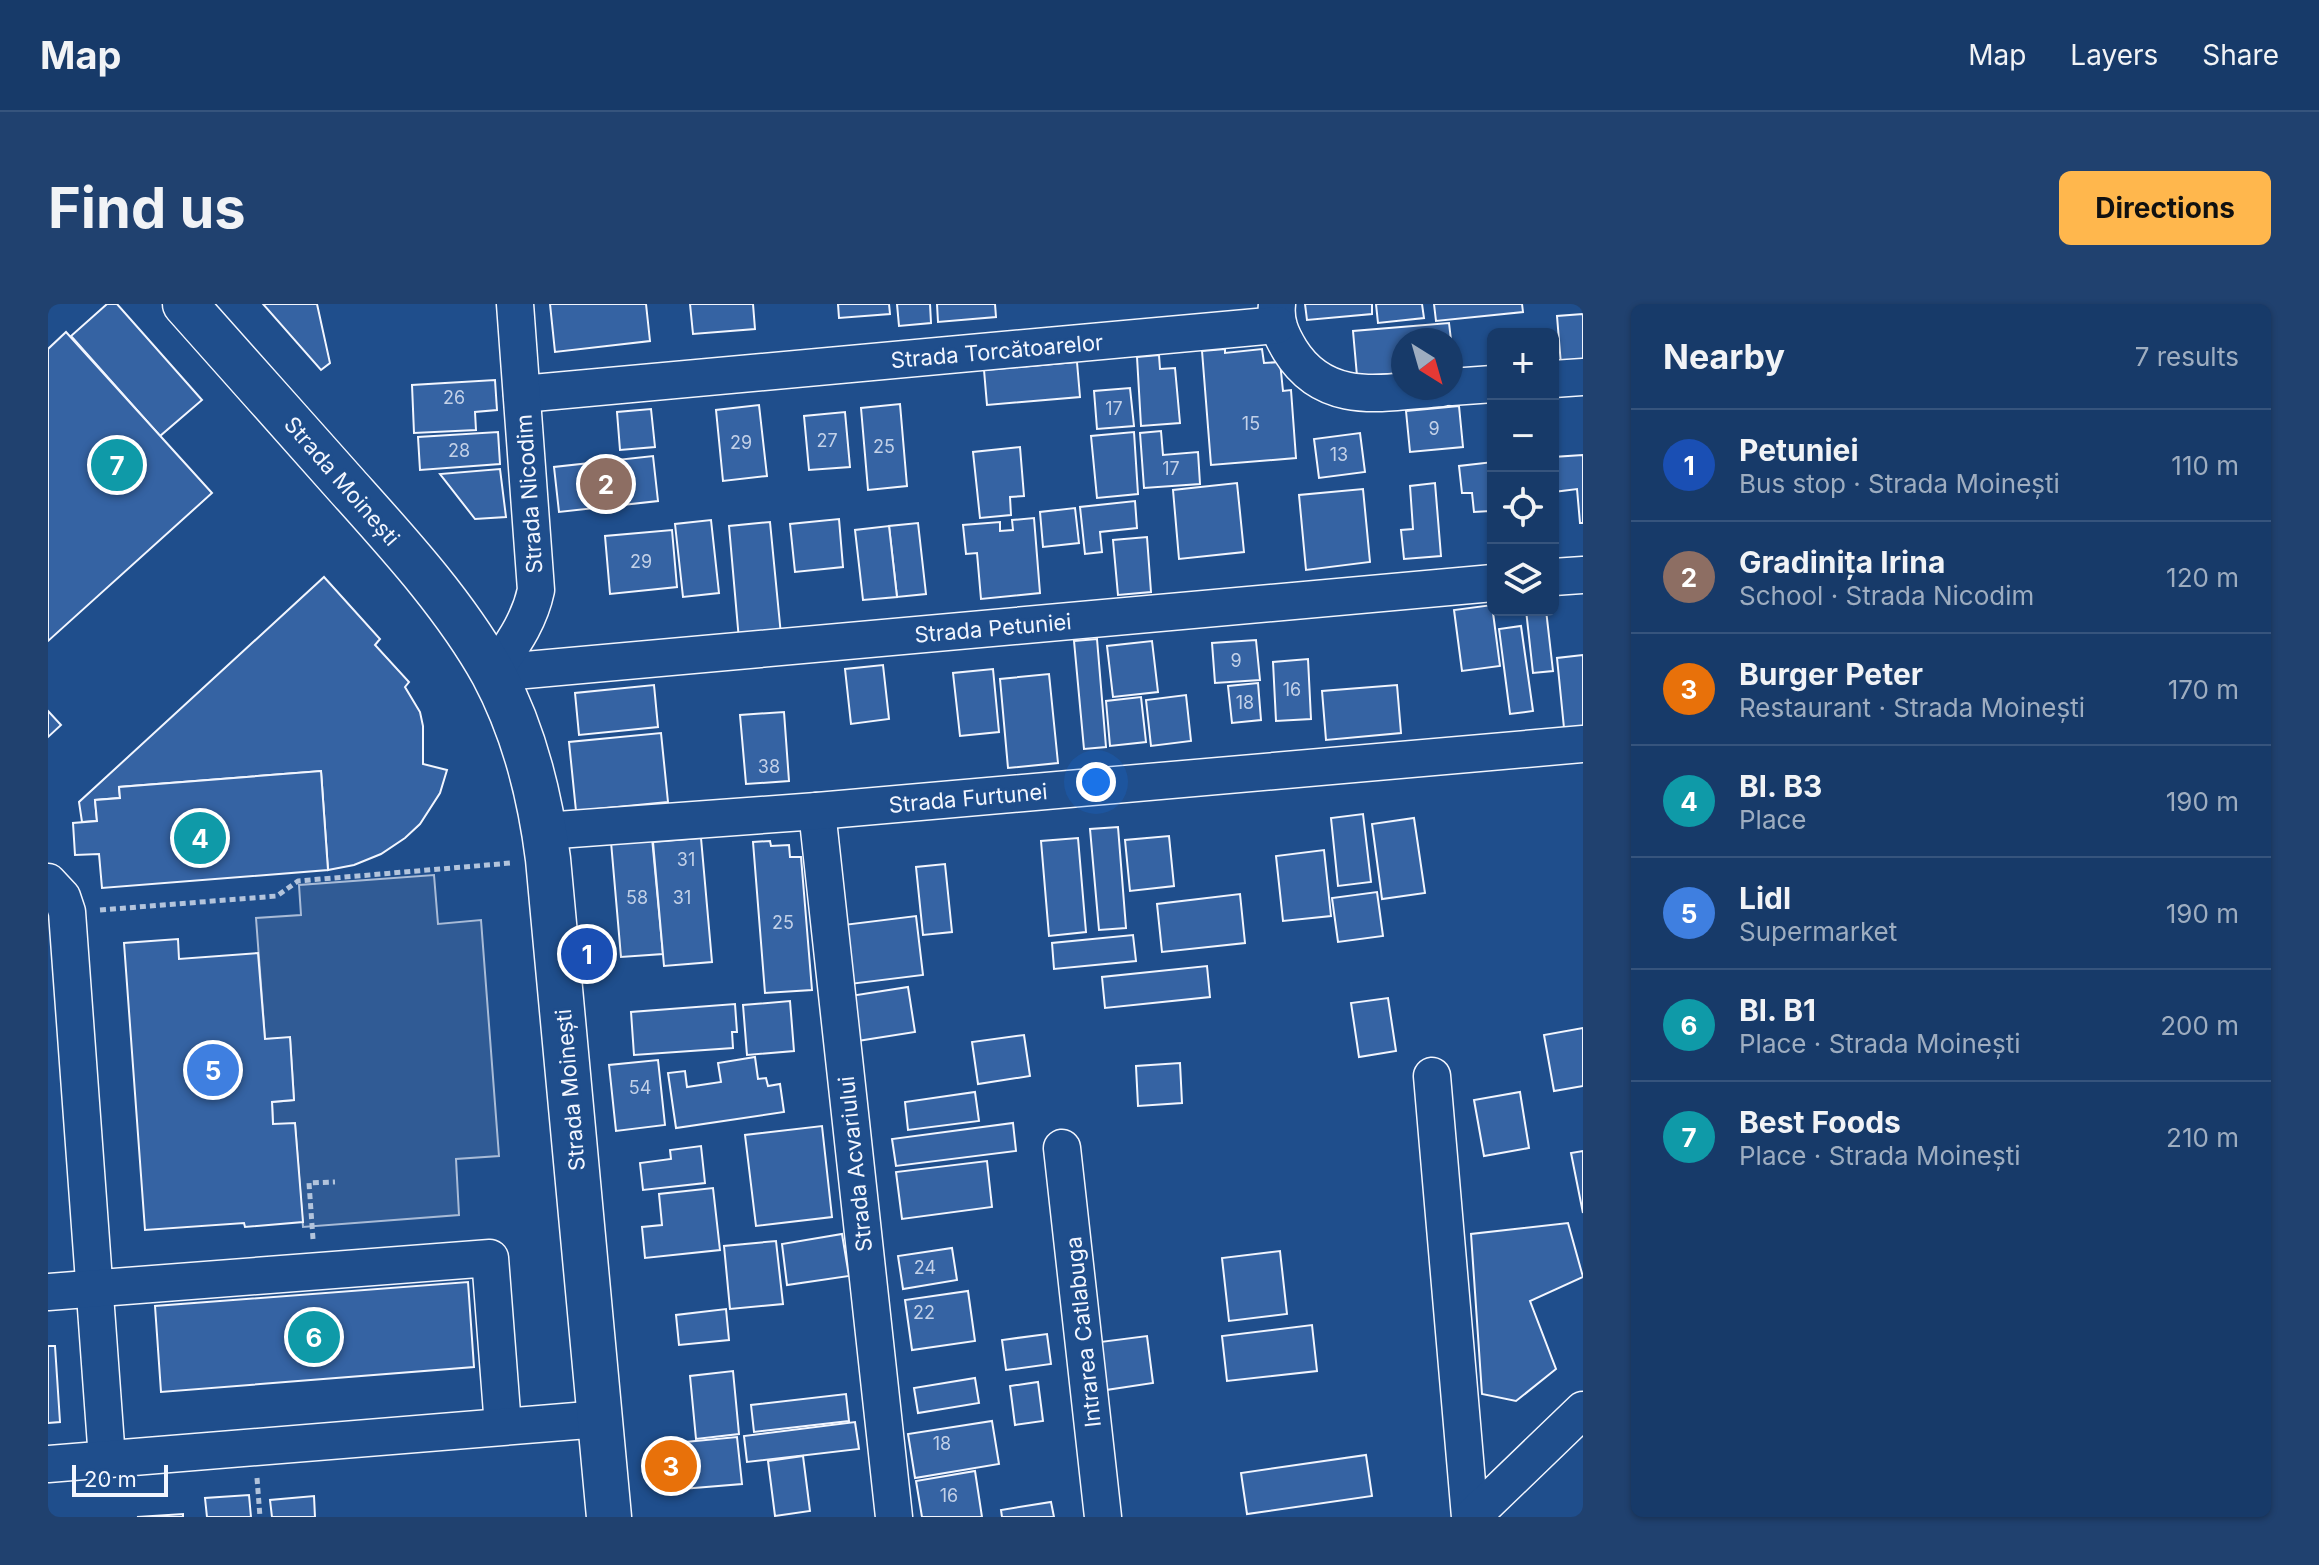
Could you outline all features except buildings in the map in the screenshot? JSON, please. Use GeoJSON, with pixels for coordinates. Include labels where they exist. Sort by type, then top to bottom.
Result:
{"type":"FeatureCollection","features":[{"type":"Feature","properties":{"kind":"main road","name":"Strada Moinești"},"geometry":{"type":"LineString","coordinates":[[185,304],[404,550],[440,595],[493,673],[523,746],[540,806],[546,845],[609,1517]]}},
{"type":"Feature","properties":{"kind":"street","name":"Strada Nicodim"},"geometry":{"type":"LineString","coordinates":[[493,673],[532,611],[536,590],[515,304]]}},
{"type":"Feature","properties":{"kind":"street","name":"Strada Torcătoarelor"},"geometry":{"type":"LineString","coordinates":[[522,394],[1277,315],[1297,361],[1310,375],[1330,387],[1347,392],[1391,392]]}},
{"type":"Feature","properties":{"kind":"street"},"geometry":{"type":"LineString","coordinates":[[1559,379],[1583,377]]}},
{"type":"Feature","properties":{"kind":"street"},"geometry":{"type":"LineString","coordinates":[[1463,386],[1487,384]]}},
{"type":"Feature","properties":{"kind":"street"},"geometry":{"type":"LineString","coordinates":[[1559,577],[1583,575]]}},
{"type":"Feature","properties":{"kind":"street","name":"Strada Petuniei"},"geometry":{"type":"LineString","coordinates":[[493,673],[1487,584]]}},
{"type":"Feature","properties":{"kind":"street","name":"Strada Furtunei"},"geometry":{"type":"LineString","coordinates":[[546,845],[817,811],[1583,744]]}},
{"type":"Feature","properties":{"kind":"street","name":"Strada Acvariului"},"geometry":{"type":"LineString","coordinates":[[817,811],[894,1517]]}},
{"type":"Feature","properties":{"kind":"street"},"geometry":{"type":"LineString","coordinates":[[48,882],[62,897],[67,912],[107,1459]]}},
{"type":"Feature","properties":{"kind":"street"},"geometry":{"type":"LineString","coordinates":[[1432,1076],[1471,1517]]}},
{"type":"Feature","properties":{"kind":"street","name":"Intrarea Catlabuga"},"geometry":{"type":"LineString","coordinates":[[1062,1148],[1103,1517]]}},
{"type":"Feature","properties":{"kind":"street"},"geometry":{"type":"LineString","coordinates":[[48,1292],[490,1258],[503,1426]]}},
{"type":"Feature","properties":{"kind":"street"},"geometry":{"type":"LineString","coordinates":[[1471,1517],[1583,1410]]}},
{"type":"Feature","properties":{"kind":"street"},"geometry":{"type":"LineString","coordinates":[[48,1464],[600,1419]]}},
{"type":"Feature","properties":{"kind":"path"},"geometry":{"type":"LineString","coordinates":[[67,912],[277,896],[298,881],[546,845]]}},
{"type":"Feature","properties":{"kind":"path"},"geometry":{"type":"LineString","coordinates":[[315,1272],[309,1183],[335,1182]]}},
{"type":"Feature","properties":{"kind":"shaded area"},"geometry":{"type":"Polygon","coordinates":[[[434,875],[438,924],[481,920],[499,1156],[456,1159],[459,1215],[303,1227],[295,1124],[273,1124],[272,1102],[294,1100],[290,1038],[265,1039],[256,918],[301,915],[299,885],[434,875]]]}},
{"type":"Feature","properties":{"kind":"place","name":"Best Foods"},"geometry":{"type":"Point","coordinates":[117,465]}},
{"type":"Feature","properties":{"kind":"place","name":"Gradinița Irina"},"geometry":{"type":"Point","coordinates":[606,484]}},
{"type":"Feature","properties":{"kind":"place","name":"Bl. B3"},"geometry":{"type":"Point","coordinates":[200,838]}},
{"type":"Feature","properties":{"kind":"place","name":"Petuniei"},"geometry":{"type":"Point","coordinates":[587,954]}},
{"type":"Feature","properties":{"kind":"place","name":"Lidl"},"geometry":{"type":"Point","coordinates":[213,1070]}},
{"type":"Feature","properties":{"kind":"place","name":"Bl. B1"},"geometry":{"type":"Point","coordinates":[314,1337]}},
{"type":"Feature","properties":{"kind":"place","name":"Burger Peter"},"geometry":{"type":"Point","coordinates":[671,1466]}}]}
